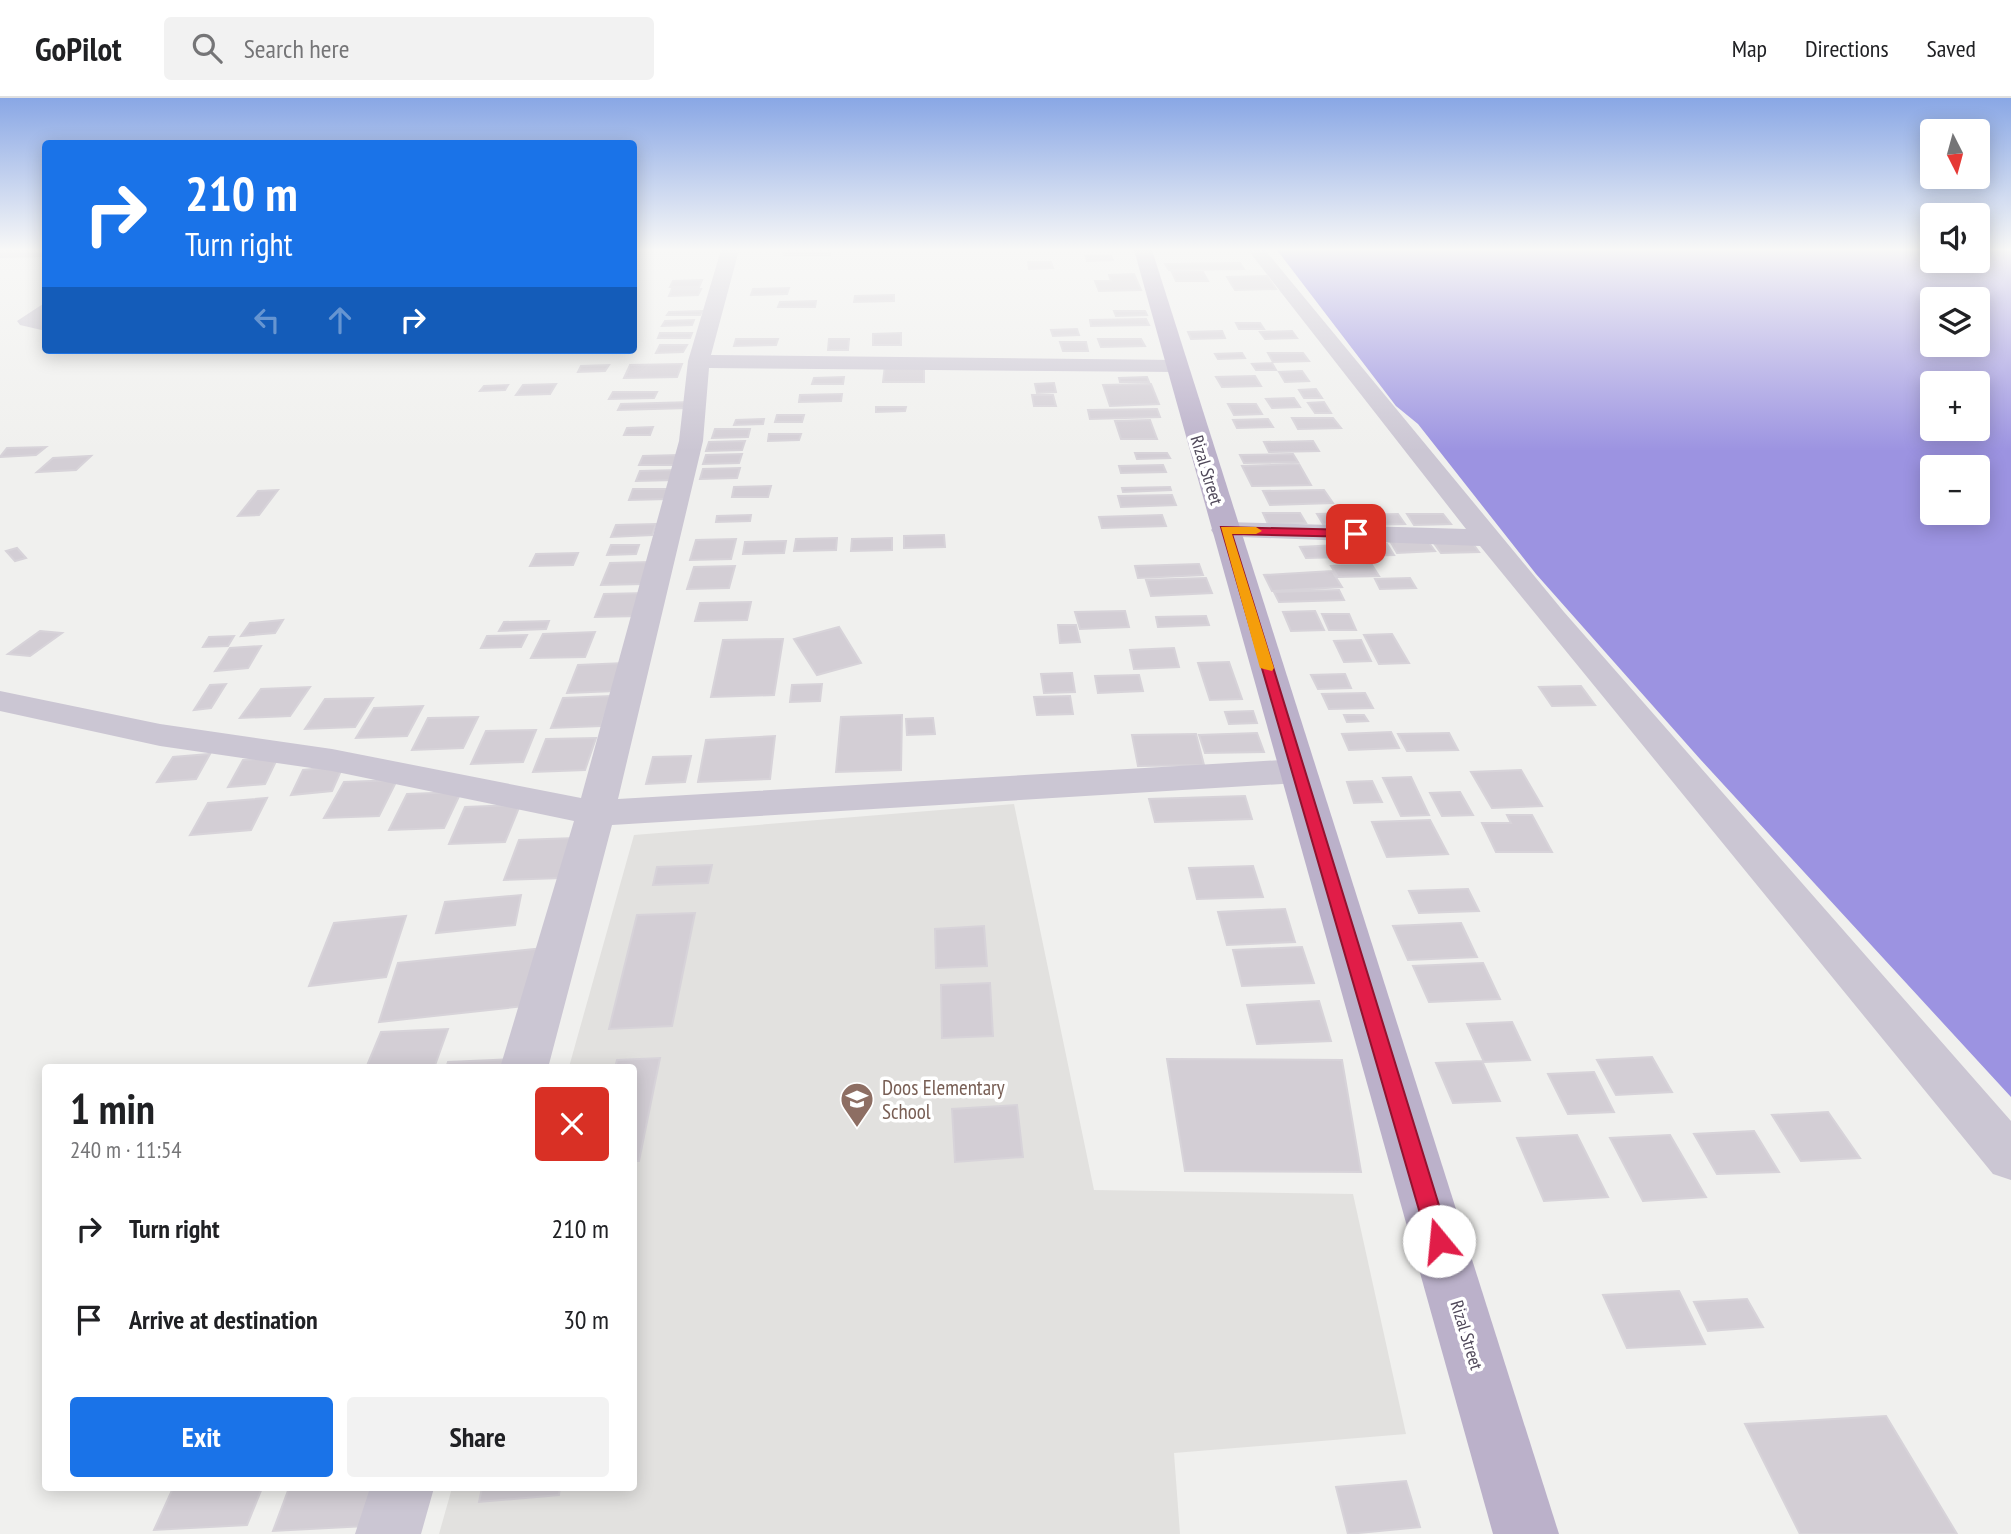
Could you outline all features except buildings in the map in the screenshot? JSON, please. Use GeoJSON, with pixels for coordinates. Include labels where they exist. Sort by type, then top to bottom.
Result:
{"type":"FeatureCollection","features":[{"type":"Feature","properties":{"kind":"main road","name":"Rizal Street"},"geometry":{"type":"LineString","coordinates":[[1162,317],[1526,1534]]}},
{"type":"Feature","properties":{"kind":"street"},"geometry":{"type":"LineString","coordinates":[[33,317],[27,321],[42,324]]}},
{"type":"Feature","properties":{"kind":"street"},"geometry":{"type":"LineString","coordinates":[[525,1064],[596,813],[691,441],[699,360],[711,317]]}},
{"type":"Feature","properties":{"kind":"street"},"geometry":{"type":"LineString","coordinates":[[1310,317],[1487,538],[2011,1158]]}},
{"type":"Feature","properties":{"kind":"street"},"geometry":{"type":"LineString","coordinates":[[699,360],[1176,366]]}},
{"type":"Feature","properties":{"kind":"street"},"geometry":{"type":"LineString","coordinates":[[1225,530],[1487,538]]}},
{"type":"Feature","properties":{"kind":"street"},"geometry":{"type":"LineString","coordinates":[[0,701],[160,736],[332,760],[596,813],[1298,771]]}},
{"type":"Feature","properties":{"kind":"street"},"geometry":{"type":"LineString","coordinates":[[388,1534],[401,1491]]}},
{"type":"Feature","properties":{"kind":"shaded area"},"geometry":{"type":"Polygon","coordinates":[[[1328,317],[1920,317],[1920,357],[1990,357],[1990,317],[2011,317],[2011,1097],[1700,759],[1536,574],[1418,424],[1396,406],[1328,317]]]}},
{"type":"Feature","properties":{"kind":"shaded area","name":"Doos Elementary School"},"geometry":{"type":"Polygon","coordinates":[[[1014,804],[1094,1190],[1353,1194],[1406,1434],[1174,1453],[1180,1534],[439,1534],[451,1491],[637,1491],[637,1064],[570,1064],[634,835],[1014,804]]]}},
{"type":"Feature","properties":{"kind":"slow traffic"},"geometry":{"type":"LineString","coordinates":[[1256,531],[1225,530],[1267,668]]}},
{"type":"Feature","properties":{"kind":"place","name":"Doos Elementary School"},"geometry":{"type":"Point","coordinates":[857,1129]}},
{"type":"Feature","properties":{"kind":"route"},"geometry":{"type":"LineString","coordinates":[[1356,534],[1225,530],[1439,1241]]}}]}
